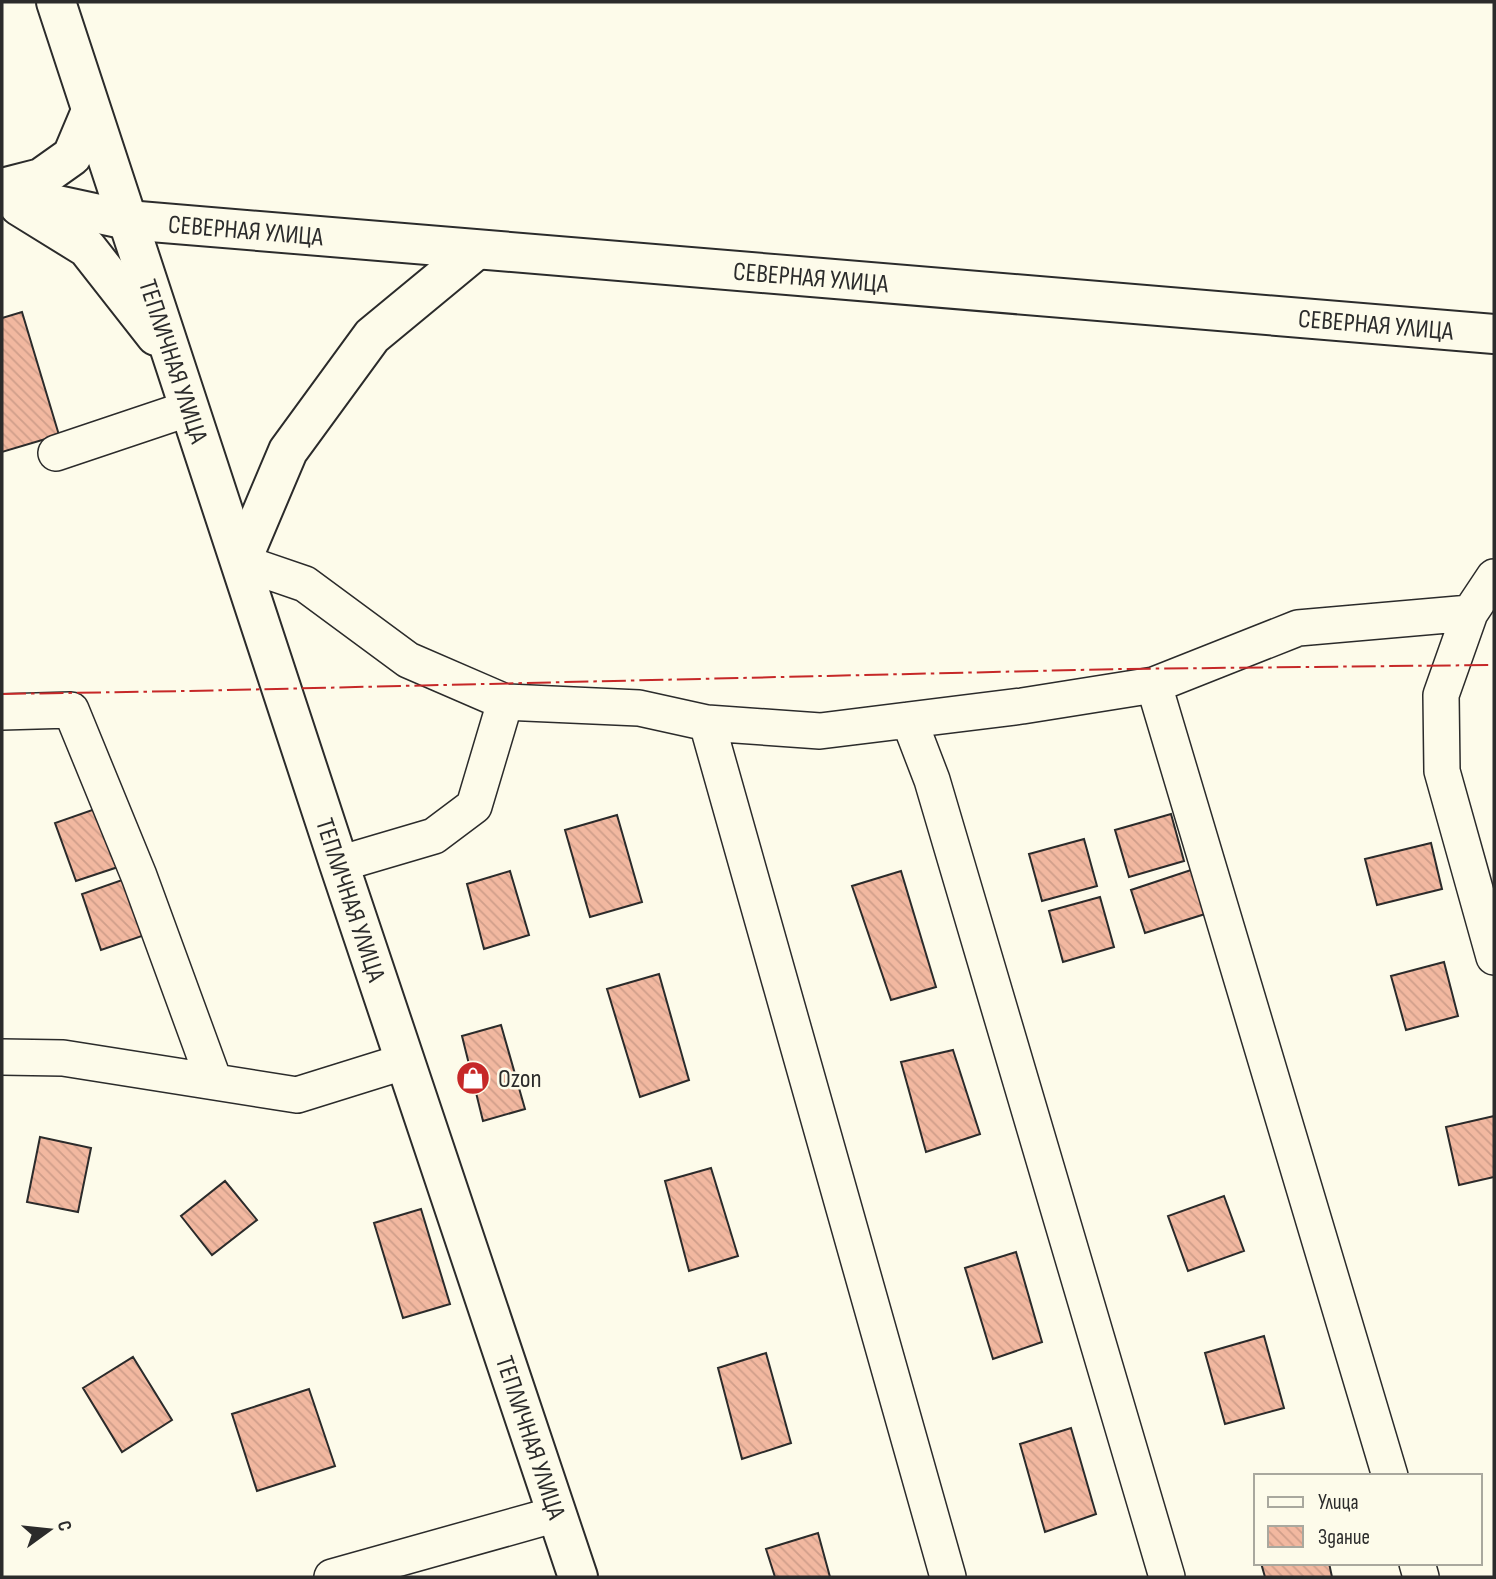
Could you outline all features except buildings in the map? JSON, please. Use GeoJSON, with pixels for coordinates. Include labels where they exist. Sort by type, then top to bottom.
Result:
{"type":"FeatureCollection","features":[{"type":"Feature","properties":{"kind":"main road","name":"ТЕПЛИЧНАЯ УЛИЦА"},"geometry":{"type":"LineString","coordinates":[[56,2],[339,864],[578,1577]]}},
{"type":"Feature","properties":{"kind":"main road"},"geometry":{"type":"LineString","coordinates":[[2,192],[41,178],[72,156],[91,111]]}},
{"type":"Feature","properties":{"kind":"main road"},"geometry":{"type":"LineString","coordinates":[[2,192],[87,248],[173,357]]}},
{"type":"Feature","properties":{"kind":"main road","name":"СЕВЕРНАЯ УЛИЦА"},"geometry":{"type":"LineString","coordinates":[[2,192],[127,220],[1494,334]]}},
{"type":"Feature","properties":{"kind":"main road"},"geometry":{"type":"LineString","coordinates":[[241,562],[288,451],[372,336],[476,250]]}},
{"type":"Feature","properties":{"kind":"street"},"geometry":{"type":"LineString","coordinates":[[56,453],[190,408]]}},
{"type":"Feature","properties":{"kind":"street"},"geometry":{"type":"LineString","coordinates":[[241,562],[305,584],[408,660],[505,702],[639,708],[707,723],[820,731],[1022,706],[1154,685],[1297,628],[1470,613]]}},
{"type":"Feature","properties":{"kind":"street"},"geometry":{"type":"LineString","coordinates":[[1494,577],[1470,613],[1441,695],[1442,771],[1494,957]]}},
{"type":"Feature","properties":{"kind":"street"},"geometry":{"type":"LineString","coordinates":[[1154,685],[1390,1474]]}},
{"type":"Feature","properties":{"kind":"street"},"geometry":{"type":"LineString","coordinates":[[339,864],[434,836],[474,806],[505,702]]}},
{"type":"Feature","properties":{"kind":"street"},"geometry":{"type":"LineString","coordinates":[[2,712],[71,710],[139,876],[214,1082]]}},
{"type":"Feature","properties":{"kind":"street"},"geometry":{"type":"LineString","coordinates":[[909,720],[932,780],[1167,1577]]}},
{"type":"Feature","properties":{"kind":"street"},"geometry":{"type":"LineString","coordinates":[[707,723],[948,1577]]}},
{"type":"Feature","properties":{"kind":"street"},"geometry":{"type":"LineString","coordinates":[[2,1057],[63,1058],[297,1095],[406,1061]]}},
{"type":"Feature","properties":{"kind":"street"},"geometry":{"type":"LineString","coordinates":[[332,1577],[556,1514]]}},
{"type":"Feature","properties":{"kind":"power"},"geometry":{"type":"LineString","coordinates":[[2,694],[1120,669],[1494,665]]}},
{"type":"Feature","properties":{"kind":"place","name":"Ozon"},"geometry":{"type":"Point","coordinates":[473,1078]}}]}
